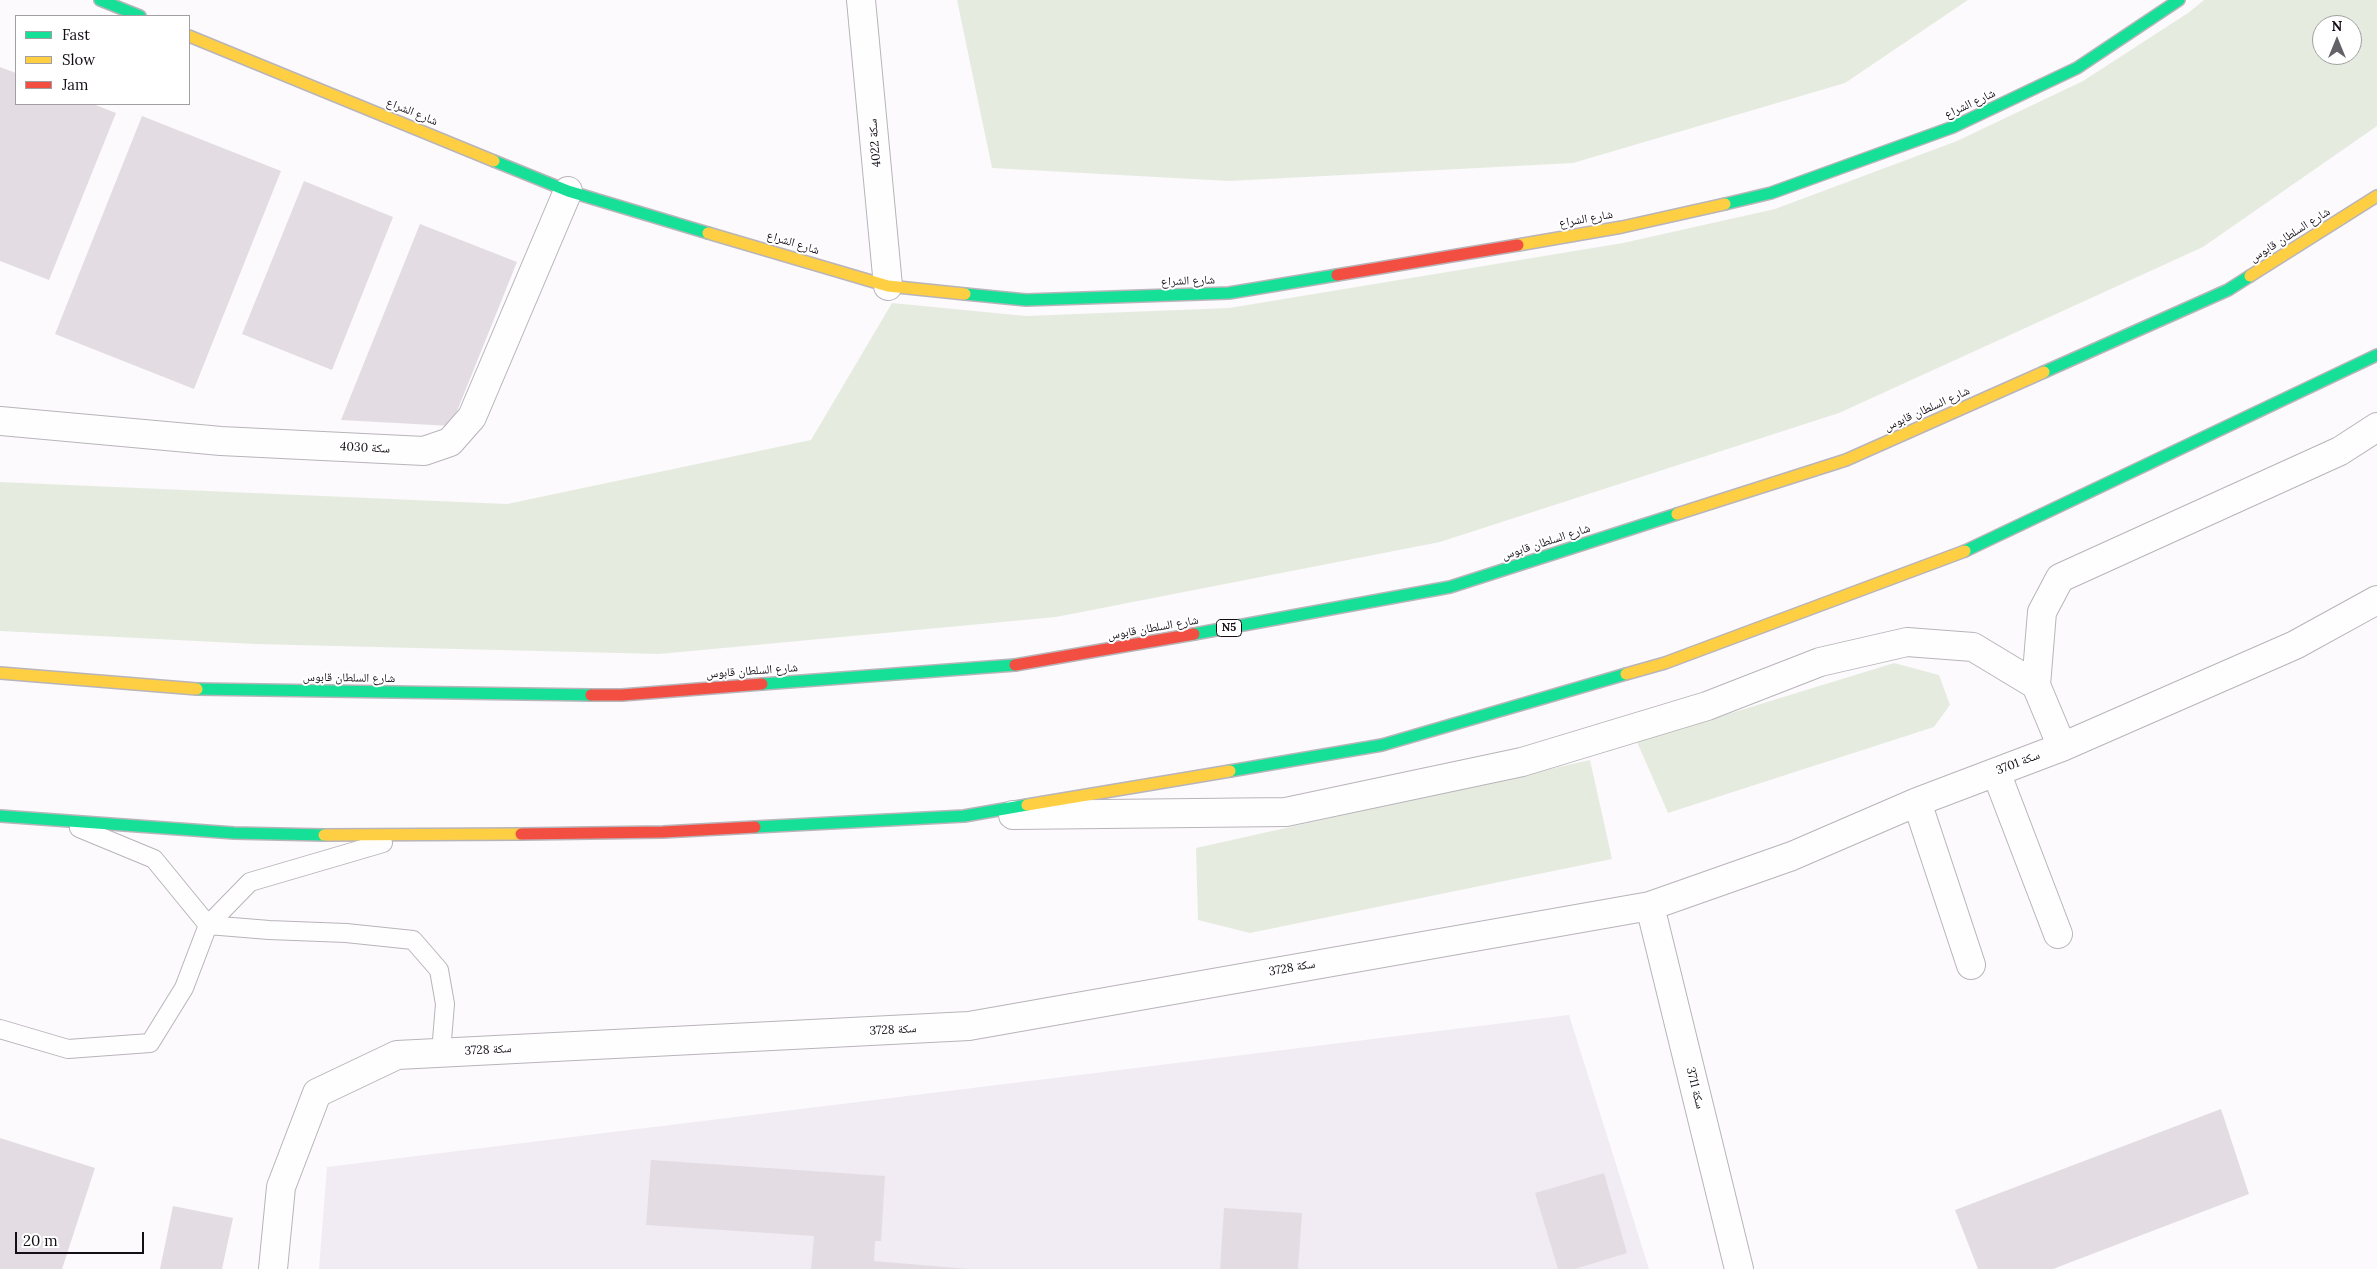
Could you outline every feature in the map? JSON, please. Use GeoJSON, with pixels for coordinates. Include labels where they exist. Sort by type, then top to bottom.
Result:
{"type":"FeatureCollection","features":[{"type":"Feature","properties":{"kind":"main road"},"geometry":{"type":"LineString","coordinates":[[100,0],[138,15]]}},
{"type":"Feature","properties":{"kind":"main road","name":"شارع الشراع"},"geometry":{"type":"LineString","coordinates":[[190,36],[568,190],[888,286],[1026,300],[1229,294],[1622,227],[1771,193],[1953,127],[2077,68],[2179,0]]}},
{"type":"Feature","properties":{"kind":"main road","name":"شارع السلطان قابوس"},"geometry":{"type":"LineString","coordinates":[[0,673],[212,690],[622,695],[1032,664],[1450,587],[1846,460],[2228,290],[2377,196]]}},
{"type":"Feature","properties":{"kind":"main road"},"geometry":{"type":"LineString","coordinates":[[0,816],[234,833],[406,836],[663,832],[964,816],[1382,744],[1665,663],[1963,552],[2377,355]]}},
{"type":"Feature","properties":{"kind":"street","name":"سكة 4022"},"geometry":{"type":"LineString","coordinates":[[861,0],[888,286]]}},
{"type":"Feature","properties":{"kind":"street","name":"سكة 4030"},"geometry":{"type":"LineString","coordinates":[[0,421],[221,441],[424,451],[450,442],[472,417],[568,190]]}},
{"type":"Feature","properties":{"kind":"street"},"geometry":{"type":"LineString","coordinates":[[2062,747],[2036,685],[2042,612],[2060,578],[2340,451],[2377,427]]}},
{"type":"Feature","properties":{"kind":"street","name":"سكة 3701"},"geometry":{"type":"LineString","coordinates":[[1650,906],[1792,856],[1916,802],[2062,747],[2295,645],[2377,600]]}},
{"type":"Feature","properties":{"kind":"street"},"geometry":{"type":"LineString","coordinates":[[964,816],[1286,812],[1522,762],[1707,706],[1820,662],[1907,642],[1973,647],[2036,685]]}},
{"type":"Feature","properties":{"kind":"street"},"geometry":{"type":"LineString","coordinates":[[1996,772],[2058,934]]}},
{"type":"Feature","properties":{"kind":"street"},"geometry":{"type":"LineString","coordinates":[[1916,802],[1970,965]]}},
{"type":"Feature","properties":{"kind":"street","name":"سكة 3728"},"geometry":{"type":"LineString","coordinates":[[273,1269],[281,1187],[317,1093],[397,1056],[441,1052],[969,1026],[1650,906]]}},
{"type":"Feature","properties":{"kind":"street","name":"سكة 3711"},"geometry":{"type":"LineString","coordinates":[[1650,906],[1739,1269]]}},
{"type":"Feature","properties":{"kind":"lane"},"geometry":{"type":"LineString","coordinates":[[62,821],[154,859],[208,925],[346,933],[413,940],[439,970],[445,1004],[441,1052]]}},
{"type":"Feature","properties":{"kind":"lane"},"geometry":{"type":"LineString","coordinates":[[0,1029],[68,1049],[150,1043],[184,988],[208,925],[250,882],[406,836]]}},
{"type":"Feature","properties":{"kind":"shaded area"},"geometry":{"type":"Polygon","coordinates":[[[957,0],[1968,0],[1845,83],[1573,163],[1229,181],[992,168],[957,0]]]}},
{"type":"Feature","properties":{"kind":"shaded area"},"geometry":{"type":"Polygon","coordinates":[[[2204,0],[2377,0],[2377,126],[2203,247],[1839,413],[1440,542],[1056,617],[659,654],[255,644],[0,631],[0,482],[507,504],[811,440],[892,303],[1026,316],[1229,308],[1623,243],[1775,209],[1957,141],[2083,81],[2188,13],[2204,0]]]}},
{"type":"Feature","properties":{"kind":"shaded area"},"geometry":{"type":"Polygon","coordinates":[[[1894,663],[1939,675],[1950,705],[1934,727],[1668,813],[1637,742],[1894,663]]]}},
{"type":"Feature","properties":{"kind":"shaded area"},"geometry":{"type":"Polygon","coordinates":[[[1590,760],[1612,859],[1250,933],[1198,920],[1196,848],[1590,760]]]}},
{"type":"Feature","properties":{"kind":"shaded area"},"geometry":{"type":"Polygon","coordinates":[[[1569,1015],[1649,1269],[319,1269],[327,1167],[1569,1015]]]}},
{"type":"Feature","properties":{"kind":"building"},"geometry":{"type":"Polygon","coordinates":[[[0,67],[15,73],[15,105],[96,105],[116,113],[49,280],[0,261],[0,67]]]}},
{"type":"Feature","properties":{"kind":"building"},"geometry":{"type":"Polygon","coordinates":[[[142,116],[281,171],[194,389],[55,334],[142,116]]]}},
{"type":"Feature","properties":{"kind":"building"},"geometry":{"type":"Polygon","coordinates":[[[304,181],[393,217],[332,370],[242,334],[304,181]]]}},
{"type":"Feature","properties":{"kind":"building"},"geometry":{"type":"Polygon","coordinates":[[[420,224],[517,262],[451,426],[341,420],[420,224]]]}},
{"type":"Feature","properties":{"kind":"building"},"geometry":{"type":"Polygon","coordinates":[[[2221,1109],[2249,1194],[2053,1269],[1978,1269],[1955,1210],[2221,1109]]]}},
{"type":"Feature","properties":{"kind":"building"},"geometry":{"type":"Polygon","coordinates":[[[0,1138],[95,1168],[62,1269],[0,1269],[0,1138]]]}},
{"type":"Feature","properties":{"kind":"building"},"geometry":{"type":"Polygon","coordinates":[[[651,1160],[885,1176],[881,1241],[875,1241],[874,1261],[968,1269],[811,1269],[814,1236],[646,1225],[651,1160]]]}},
{"type":"Feature","properties":{"kind":"building"},"geometry":{"type":"Polygon","coordinates":[[[1604,1173],[1627,1253],[1575,1269],[1558,1269],[1535,1193],[1604,1173]]]}},
{"type":"Feature","properties":{"kind":"building"},"geometry":{"type":"Polygon","coordinates":[[[173,1206],[233,1218],[222,1269],[160,1269],[173,1206]]]}},
{"type":"Feature","properties":{"kind":"building"},"geometry":{"type":"Polygon","coordinates":[[[1224,1208],[1302,1213],[1298,1269],[1220,1269],[1224,1208]]]}},
{"type":"Feature","properties":{"kind":"traffic: fast"},"geometry":{"type":"LineString","coordinates":[[100,0],[138,15]]}},
{"type":"Feature","properties":{"kind":"traffic: fast"},"geometry":{"type":"LineString","coordinates":[[1725,204],[1771,193],[1953,127],[2077,68],[2179,0]]}},
{"type":"Feature","properties":{"kind":"traffic: fast"},"geometry":{"type":"LineString","coordinates":[[494,161],[568,191],[708,233]]}},
{"type":"Feature","properties":{"kind":"traffic: fast"},"geometry":{"type":"LineString","coordinates":[[965,294],[1026,300],[1229,293],[1337,275]]}},
{"type":"Feature","properties":{"kind":"traffic: fast"},"geometry":{"type":"LineString","coordinates":[[2044,372],[2228,290],[2250,276]]}},
{"type":"Feature","properties":{"kind":"traffic: fast"},"geometry":{"type":"LineString","coordinates":[[1965,551],[2377,355]]}},
{"type":"Feature","properties":{"kind":"traffic: fast"},"geometry":{"type":"LineString","coordinates":[[1194,634],[1450,587],[1677,514]]}},
{"type":"Feature","properties":{"kind":"traffic: fast"},"geometry":{"type":"LineString","coordinates":[[762,684],[1015,665]]}},
{"type":"Feature","properties":{"kind":"traffic: fast"},"geometry":{"type":"LineString","coordinates":[[1230,771],[1382,745],[1626,674]]}},
{"type":"Feature","properties":{"kind":"traffic: fast"},"geometry":{"type":"LineString","coordinates":[[197,689],[591,695]]}},
{"type":"Feature","properties":{"kind":"traffic: fast"},"geometry":{"type":"LineString","coordinates":[[755,827],[964,816],[1027,805]]}},
{"type":"Feature","properties":{"kind":"traffic: fast"},"geometry":{"type":"LineString","coordinates":[[0,816],[234,833],[324,835]]}},
{"type":"Feature","properties":{"kind":"traffic: slow"},"geometry":{"type":"LineString","coordinates":[[190,36],[494,161]]}},
{"type":"Feature","properties":{"kind":"traffic: slow"},"geometry":{"type":"LineString","coordinates":[[2250,276],[2377,196]]}},
{"type":"Feature","properties":{"kind":"traffic: slow"},"geometry":{"type":"LineString","coordinates":[[1518,245],[1622,227],[1725,204]]}},
{"type":"Feature","properties":{"kind":"traffic: slow"},"geometry":{"type":"LineString","coordinates":[[708,233],[888,286],[965,294]]}},
{"type":"Feature","properties":{"kind":"traffic: slow"},"geometry":{"type":"LineString","coordinates":[[1677,514],[1846,460],[2044,372]]}},
{"type":"Feature","properties":{"kind":"traffic: slow"},"geometry":{"type":"LineString","coordinates":[[1626,674],[1665,663],[1965,551]]}},
{"type":"Feature","properties":{"kind":"traffic: slow"},"geometry":{"type":"LineString","coordinates":[[0,673],[197,689]]}},
{"type":"Feature","properties":{"kind":"traffic: slow"},"geometry":{"type":"LineString","coordinates":[[1027,805],[1230,771]]}},
{"type":"Feature","properties":{"kind":"traffic: slow"},"geometry":{"type":"LineString","coordinates":[[324,835],[521,834]]}},
{"type":"Feature","properties":{"kind":"traffic: jam"},"geometry":{"type":"LineString","coordinates":[[1337,275],[1518,245]]}},
{"type":"Feature","properties":{"kind":"traffic: jam"},"geometry":{"type":"LineString","coordinates":[[1015,665],[1194,634]]}},
{"type":"Feature","properties":{"kind":"traffic: jam"},"geometry":{"type":"LineString","coordinates":[[591,695],[622,695],[762,684]]}},
{"type":"Feature","properties":{"kind":"traffic: jam"},"geometry":{"type":"LineString","coordinates":[[521,834],[663,832],[755,827]]}}]}
